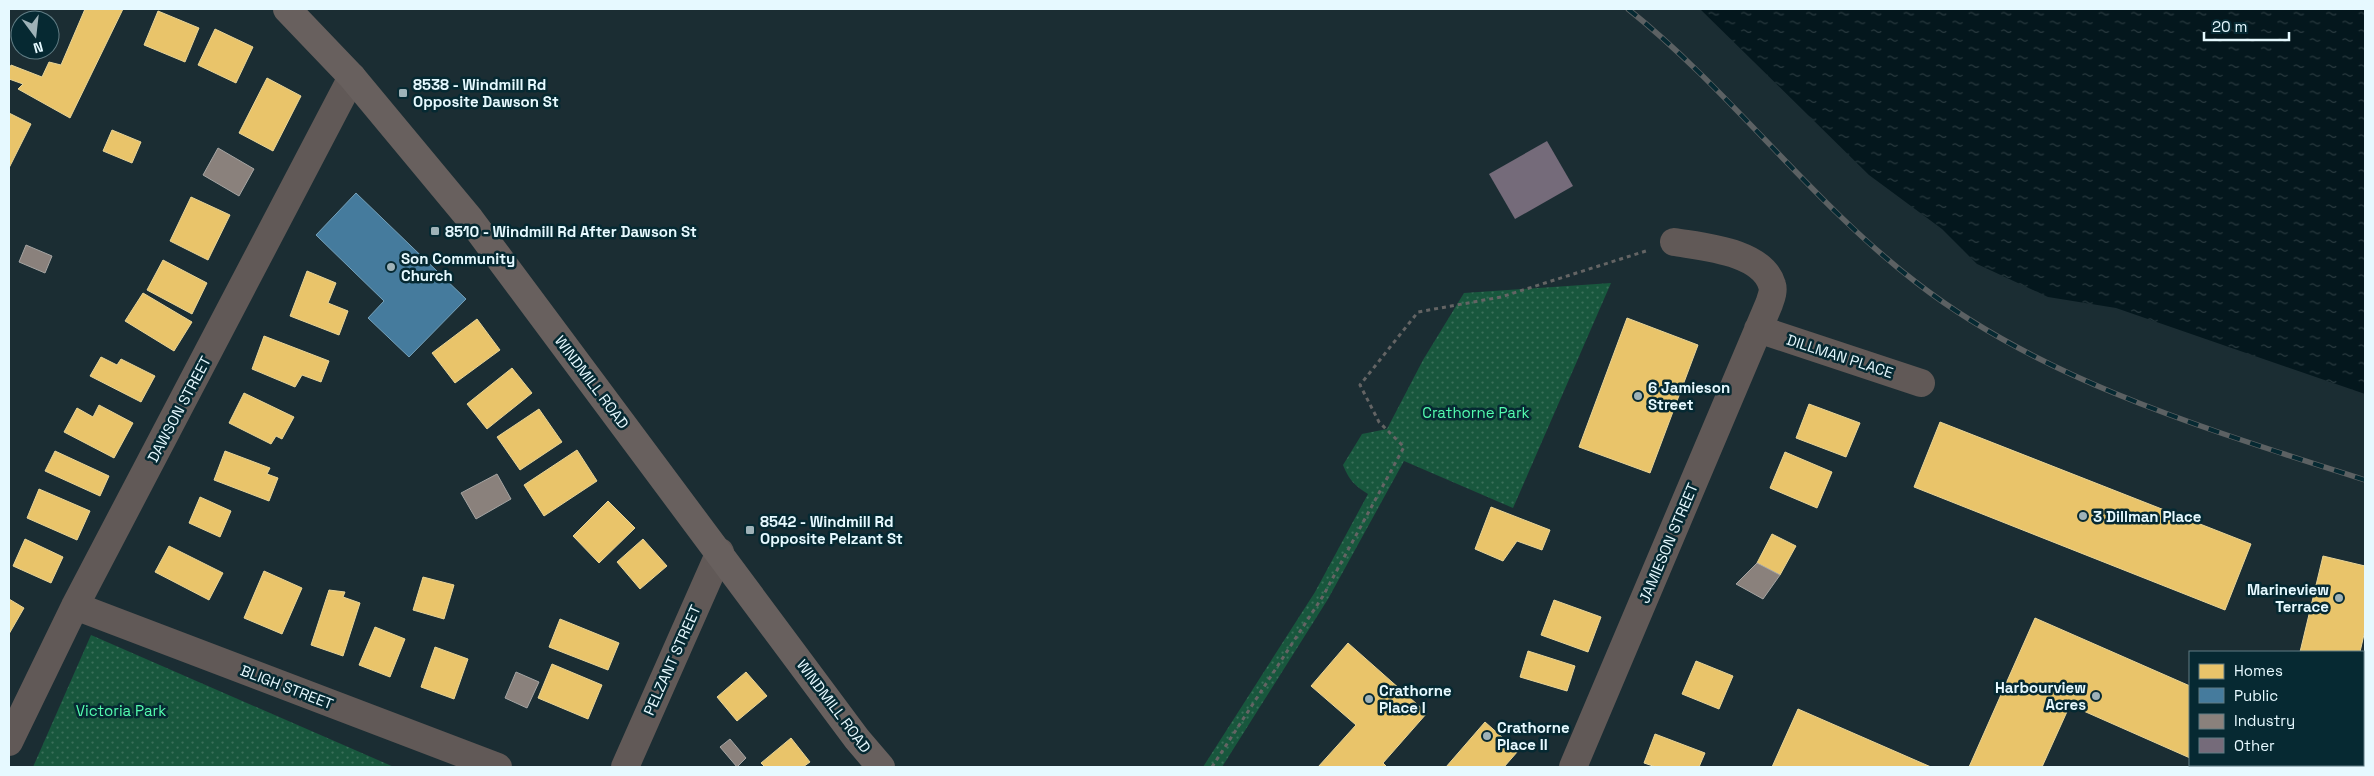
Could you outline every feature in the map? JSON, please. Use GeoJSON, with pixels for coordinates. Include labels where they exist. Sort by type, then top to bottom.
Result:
{"type":"FeatureCollection","features":[{"type":"Feature","properties":{"kind":"main road","name":"WINDMILL ROAD"},"geometry":{"type":"LineString","coordinates":[[287,9],[352,77],[470,219],[720,552],[857,739],[881,767]]}},
{"type":"Feature","properties":{"kind":"street","name":"DAWSON STREET"},"geometry":{"type":"LineString","coordinates":[[9,742],[75,606],[352,77]]}},
{"type":"Feature","properties":{"kind":"street","name":"JAMIESON STREET"},"geometry":{"type":"LineString","coordinates":[[1573,767],[1769,304],[1772,290],[1766,272],[1738,254],[1674,242]]}},
{"type":"Feature","properties":{"kind":"street","name":"DILLMAN PLACE"},"geometry":{"type":"LineString","coordinates":[[1760,324],[1921,383]]}},
{"type":"Feature","properties":{"kind":"street","name":"PELZANT STREET"},"geometry":{"type":"LineString","coordinates":[[625,767],[720,552]]}},
{"type":"Feature","properties":{"kind":"street","name":"BLIGH STREET"},"geometry":{"type":"LineString","coordinates":[[75,606],[498,767]]}},
{"type":"Feature","properties":{"kind":"path"},"geometry":{"type":"LineString","coordinates":[[1212,767],[1322,596],[1404,447],[1379,422],[1360,385],[1418,312],[1501,297],[1674,242]]}},
{"type":"Feature","properties":{"kind":"green space","name":"Crathorne Park"},"geometry":{"type":"Polygon","coordinates":[[[1611,283],[1513,508],[1404,461],[1328,599],[1222,767],[1203,767],[1315,592],[1368,494],[1353,482],[1343,465],[1362,434],[1387,429],[1423,360],[1464,293],[1611,283]]]}},
{"type":"Feature","properties":{"kind":"green space","name":"Victoria Park"},"geometry":{"type":"Polygon","coordinates":[[[91,635],[394,767],[33,767],[91,635]]]}},
{"type":"Feature","properties":{"kind":"water"},"geometry":{"type":"Polygon","coordinates":[[[1700,9],[2365,9],[2365,394],[2116,308],[2048,297],[1977,264],[1942,229],[1869,175],[1700,9]]]}},
{"type":"Feature","properties":{"kind":"building: Homes"},"geometry":{"type":"Polygon","coordinates":[[[85,9],[123,9],[70,118],[18,89],[23,84],[9,79],[9,70],[11,65],[42,77],[49,62],[61,65],[85,9]]]}},
{"type":"Feature","properties":{"kind":"building: Homes"},"geometry":{"type":"Polygon","coordinates":[[[158,11],[199,28],[185,62],[144,45],[158,11]]]}},
{"type":"Feature","properties":{"kind":"building: Homes"},"geometry":{"type":"Polygon","coordinates":[[[215,29],[253,47],[236,83],[198,65],[215,29]]]}},
{"type":"Feature","properties":{"kind":"building: Homes"},"geometry":{"type":"Polygon","coordinates":[[[267,78],[301,96],[273,151],[239,133],[267,78]]]}},
{"type":"Feature","properties":{"kind":"building: Homes"},"geometry":{"type":"Polygon","coordinates":[[[9,113],[31,124],[9,168],[9,113]]]}},
{"type":"Feature","properties":{"kind":"building: Homes"},"geometry":{"type":"Polygon","coordinates":[[[112,130],[141,142],[132,163],[103,151],[112,130]]]}},
{"type":"Feature","properties":{"kind":"building: Homes"},"geometry":{"type":"Polygon","coordinates":[[[191,197],[230,215],[208,260],[170,241],[191,197]]]}},
{"type":"Feature","properties":{"kind":"building: Homes"},"geometry":{"type":"Polygon","coordinates":[[[163,260],[207,283],[192,314],[147,290],[163,260]]]}},
{"type":"Feature","properties":{"kind":"building: Homes"},"geometry":{"type":"Polygon","coordinates":[[[307,271],[336,283],[328,303],[348,311],[339,335],[290,316],[307,271]]]}},
{"type":"Feature","properties":{"kind":"building: Homes"},"geometry":{"type":"Polygon","coordinates":[[[143,293],[192,322],[174,351],[125,321],[143,293]]]}},
{"type":"Feature","properties":{"kind":"building: Homes","name":"6 Jamieson Street"},"geometry":{"type":"Polygon","coordinates":[[[1627,318],[1698,345],[1650,473],[1579,447],[1627,318]]]}},
{"type":"Feature","properties":{"kind":"building: Homes"},"geometry":{"type":"Polygon","coordinates":[[[477,319],[500,350],[455,383],[432,353],[477,319]]]}},
{"type":"Feature","properties":{"kind":"building: Homes"},"geometry":{"type":"Polygon","coordinates":[[[264,336],[329,361],[321,382],[302,375],[295,387],[252,369],[264,336]]]}},
{"type":"Feature","properties":{"kind":"building: Homes"},"geometry":{"type":"Polygon","coordinates":[[[101,357],[117,365],[121,359],[155,376],[141,402],[90,376],[101,357]]]}},
{"type":"Feature","properties":{"kind":"building: Homes"},"geometry":{"type":"Polygon","coordinates":[[[512,368],[532,393],[487,429],[467,404],[512,368]]]}},
{"type":"Feature","properties":{"kind":"building: Homes"},"geometry":{"type":"Polygon","coordinates":[[[244,393],[294,417],[282,439],[276,436],[271,444],[229,423],[244,393]]]}},
{"type":"Feature","properties":{"kind":"building: Homes"},"geometry":{"type":"Polygon","coordinates":[[[1809,404],[1860,423],[1846,457],[1796,438],[1809,404]]]}},
{"type":"Feature","properties":{"kind":"building: Homes"},"geometry":{"type":"Polygon","coordinates":[[[99,405],[133,423],[114,458],[64,432],[77,408],[93,417],[99,405]]]}},
{"type":"Feature","properties":{"kind":"building: Homes"},"geometry":{"type":"Polygon","coordinates":[[[539,409],[562,442],[520,470],[497,437],[539,409]]]}},
{"type":"Feature","properties":{"kind":"building: Homes","name":"3 Dillman Place"},"geometry":{"type":"Polygon","coordinates":[[[1940,422],[2251,544],[2225,610],[1914,487],[1940,422]]]}},
{"type":"Feature","properties":{"kind":"building: Homes"},"geometry":{"type":"Polygon","coordinates":[[[577,450],[597,481],[544,516],[524,485],[577,450]]]}},
{"type":"Feature","properties":{"kind":"building: Homes"},"geometry":{"type":"Polygon","coordinates":[[[55,451],[109,476],[100,496],[45,471],[55,451]]]}},
{"type":"Feature","properties":{"kind":"building: Homes"},"geometry":{"type":"Polygon","coordinates":[[[225,451],[270,468],[267,474],[278,478],[269,501],[214,480],[225,451]]]}},
{"type":"Feature","properties":{"kind":"building: Homes"},"geometry":{"type":"Polygon","coordinates":[[[1785,452],[1832,472],[1817,508],[1770,488],[1785,452]]]}},
{"type":"Feature","properties":{"kind":"building: Homes"},"geometry":{"type":"Polygon","coordinates":[[[39,489],[90,511],[77,540],[27,518],[39,489]]]}},
{"type":"Feature","properties":{"kind":"building: Homes"},"geometry":{"type":"Polygon","coordinates":[[[200,497],[231,511],[220,537],[189,523],[200,497]]]}},
{"type":"Feature","properties":{"kind":"building: Homes"},"geometry":{"type":"Polygon","coordinates":[[[608,501],[635,528],[599,563],[573,536],[608,501]]]}},
{"type":"Feature","properties":{"kind":"building: Homes"},"geometry":{"type":"Polygon","coordinates":[[[1491,507],[1550,530],[1542,550],[1517,541],[1503,561],[1475,549],[1491,507]]]}},
{"type":"Feature","properties":{"kind":"building: Homes"},"geometry":{"type":"Polygon","coordinates":[[[1772,534],[1796,546],[1780,575],[1757,563],[1772,534]]]}},
{"type":"Feature","properties":{"kind":"building: Homes"},"geometry":{"type":"Polygon","coordinates":[[[25,539],[63,557],[51,583],[13,566],[25,539]]]}},
{"type":"Feature","properties":{"kind":"building: Homes"},"geometry":{"type":"Polygon","coordinates":[[[643,539],[667,566],[640,589],[617,562],[643,539]]]}},
{"type":"Feature","properties":{"kind":"building: Homes"},"geometry":{"type":"Polygon","coordinates":[[[169,546],[223,573],[209,600],[155,572],[169,546]]]}},
{"type":"Feature","properties":{"kind":"building: Homes","name":"Marineview Terrace"},"geometry":{"type":"Polygon","coordinates":[[[2323,556],[2365,566],[2365,630],[2360,651],[2300,651],[2323,556]]]}},
{"type":"Feature","properties":{"kind":"building: Homes"},"geometry":{"type":"Polygon","coordinates":[[[264,571],[302,588],[282,634],[244,618],[264,571]]]}},
{"type":"Feature","properties":{"kind":"building: Homes"},"geometry":{"type":"Polygon","coordinates":[[[423,577],[454,585],[444,619],[413,610],[423,577]]]}},
{"type":"Feature","properties":{"kind":"building: Homes"},"geometry":{"type":"Polygon","coordinates":[[[329,590],[345,592],[343,597],[360,603],[343,656],[311,645],[329,590]]]}},
{"type":"Feature","properties":{"kind":"building: Homes"},"geometry":{"type":"Polygon","coordinates":[[[9,599],[24,608],[9,634],[9,599]]]}},
{"type":"Feature","properties":{"kind":"building: Homes"},"geometry":{"type":"Polygon","coordinates":[[[1554,600],[1601,617],[1588,652],[1541,635],[1554,600]]]}},
{"type":"Feature","properties":{"kind":"building: Homes","name":"Harbourview Acres"},"geometry":{"type":"Polygon","coordinates":[[[2035,618],[2189,686],[2189,758],[2070,705],[2042,767],[1969,767],[2035,618]]]}},
{"type":"Feature","properties":{"kind":"building: Homes"},"geometry":{"type":"Polygon","coordinates":[[[560,619],[619,643],[608,670],[549,647],[560,619]]]}},
{"type":"Feature","properties":{"kind":"building: Homes"},"geometry":{"type":"Polygon","coordinates":[[[375,627],[405,639],[390,677],[359,665],[375,627]]]}},
{"type":"Feature","properties":{"kind":"building: Homes","name":"Crathorne Place I"},"geometry":{"type":"Polygon","coordinates":[[[1348,643],[1427,713],[1383,763],[1387,767],[1318,767],[1356,725],[1311,686],[1348,643]]]}},
{"type":"Feature","properties":{"kind":"building: Homes"},"geometry":{"type":"Polygon","coordinates":[[[435,647],[468,659],[454,699],[421,687],[435,647]]]}},
{"type":"Feature","properties":{"kind":"building: Homes"},"geometry":{"type":"Polygon","coordinates":[[[1528,651],[1575,666],[1567,691],[1520,677],[1528,651]]]}},
{"type":"Feature","properties":{"kind":"building: Homes"},"geometry":{"type":"Polygon","coordinates":[[[1696,661],[1733,676],[1719,709],[1682,694],[1696,661]]]}},
{"type":"Feature","properties":{"kind":"building: Homes"},"geometry":{"type":"Polygon","coordinates":[[[552,664],[602,685],[588,719],[538,698],[552,664]]]}},
{"type":"Feature","properties":{"kind":"building: Homes"},"geometry":{"type":"Polygon","coordinates":[[[746,672],[767,696],[737,721],[717,697],[746,672]]]}},
{"type":"Feature","properties":{"kind":"building: Homes"},"geometry":{"type":"Polygon","coordinates":[[[1798,709],[1931,767],[1772,767],[1798,709]]]}},
{"type":"Feature","properties":{"kind":"building: Homes","name":"Crathorne Place II"},"geometry":{"type":"Polygon","coordinates":[[[1485,722],[1518,751],[1504,767],[1446,767],[1485,722]]]}},
{"type":"Feature","properties":{"kind":"building: Homes"},"geometry":{"type":"Polygon","coordinates":[[[1655,734],[1705,753],[1699,767],[1656,767],[1644,763],[1655,734]]]}},
{"type":"Feature","properties":{"kind":"building: Homes"},"geometry":{"type":"Polygon","coordinates":[[[791,738],[810,762],[803,767],[765,767],[761,763],[791,738]]]}},
{"type":"Feature","properties":{"kind":"building: Homes"},"geometry":{"type":"Polygon","coordinates":[[[2272,766],[2332,766],[2332,767],[2272,766]]]}},
{"type":"Feature","properties":{"kind":"building: Public","name":"Son Community Church"},"geometry":{"type":"Polygon","coordinates":[[[356,193],[466,299],[409,357],[368,318],[384,301],[316,235],[356,193]]]}},
{"type":"Feature","properties":{"kind":"building: Industry"},"geometry":{"type":"Polygon","coordinates":[[[218,148],[254,169],[239,196],[203,175],[218,148]]]}},
{"type":"Feature","properties":{"kind":"building: Industry"},"geometry":{"type":"Polygon","coordinates":[[[26,245],[52,256],[45,273],[19,262],[26,245]]]}},
{"type":"Feature","properties":{"kind":"building: Industry"},"geometry":{"type":"Polygon","coordinates":[[[497,474],[511,499],[476,519],[461,493],[497,474]]]}},
{"type":"Feature","properties":{"kind":"building: Industry"},"geometry":{"type":"Polygon","coordinates":[[[1757,563],[1780,575],[1763,599],[1736,584],[1757,563]]]}},
{"type":"Feature","properties":{"kind":"building: Industry"},"geometry":{"type":"Polygon","coordinates":[[[516,672],[539,682],[527,708],[505,698],[516,672]]]}},
{"type":"Feature","properties":{"kind":"building: Industry"},"geometry":{"type":"Polygon","coordinates":[[[730,739],[746,758],[737,767],[720,747],[730,739]]]}},
{"type":"Feature","properties":{"kind":"building: Other"},"geometry":{"type":"Polygon","coordinates":[[[1547,141],[1573,186],[1515,219],[1489,174],[1547,141]]]}},
{"type":"Feature","properties":{"kind":"railway"},"geometry":{"type":"LineString","coordinates":[[1628,9],[1702,75],[1806,183],[1878,251],[1917,283],[1967,318],[2020,349],[2075,376],[2132,400],[2190,422],[2365,480]]}},
{"type":"Feature","properties":{"kind":"place","name":"8538 - Windmill Rd Opposite Dawson St"},"geometry":{"type":"Point","coordinates":[403,93]}},
{"type":"Feature","properties":{"kind":"place","name":"8510 - Windmill Rd After Dawson St"},"geometry":{"type":"Point","coordinates":[435,231]}},
{"type":"Feature","properties":{"kind":"place","name":"Son Community Church"},"geometry":{"type":"Point","coordinates":[391,267]}},
{"type":"Feature","properties":{"kind":"place","name":"6 Jamieson Street"},"geometry":{"type":"Point","coordinates":[1638,396]}},
{"type":"Feature","properties":{"kind":"place","name":"3 Dillman Place"},"geometry":{"type":"Point","coordinates":[2083,516]}},
{"type":"Feature","properties":{"kind":"place","name":"8542 - Windmill Rd Opposite Pelzant St"},"geometry":{"type":"Point","coordinates":[750,530]}},
{"type":"Feature","properties":{"kind":"place","name":"Marineview Terrace"},"geometry":{"type":"Point","coordinates":[2339,598]}},
{"type":"Feature","properties":{"kind":"place","name":"Harbourview Acres"},"geometry":{"type":"Point","coordinates":[2096,696]}},
{"type":"Feature","properties":{"kind":"place","name":"Crathorne Place I"},"geometry":{"type":"Point","coordinates":[1369,699]}},
{"type":"Feature","properties":{"kind":"place","name":"Crathorne Place II"},"geometry":{"type":"Point","coordinates":[1487,736]}}]}
